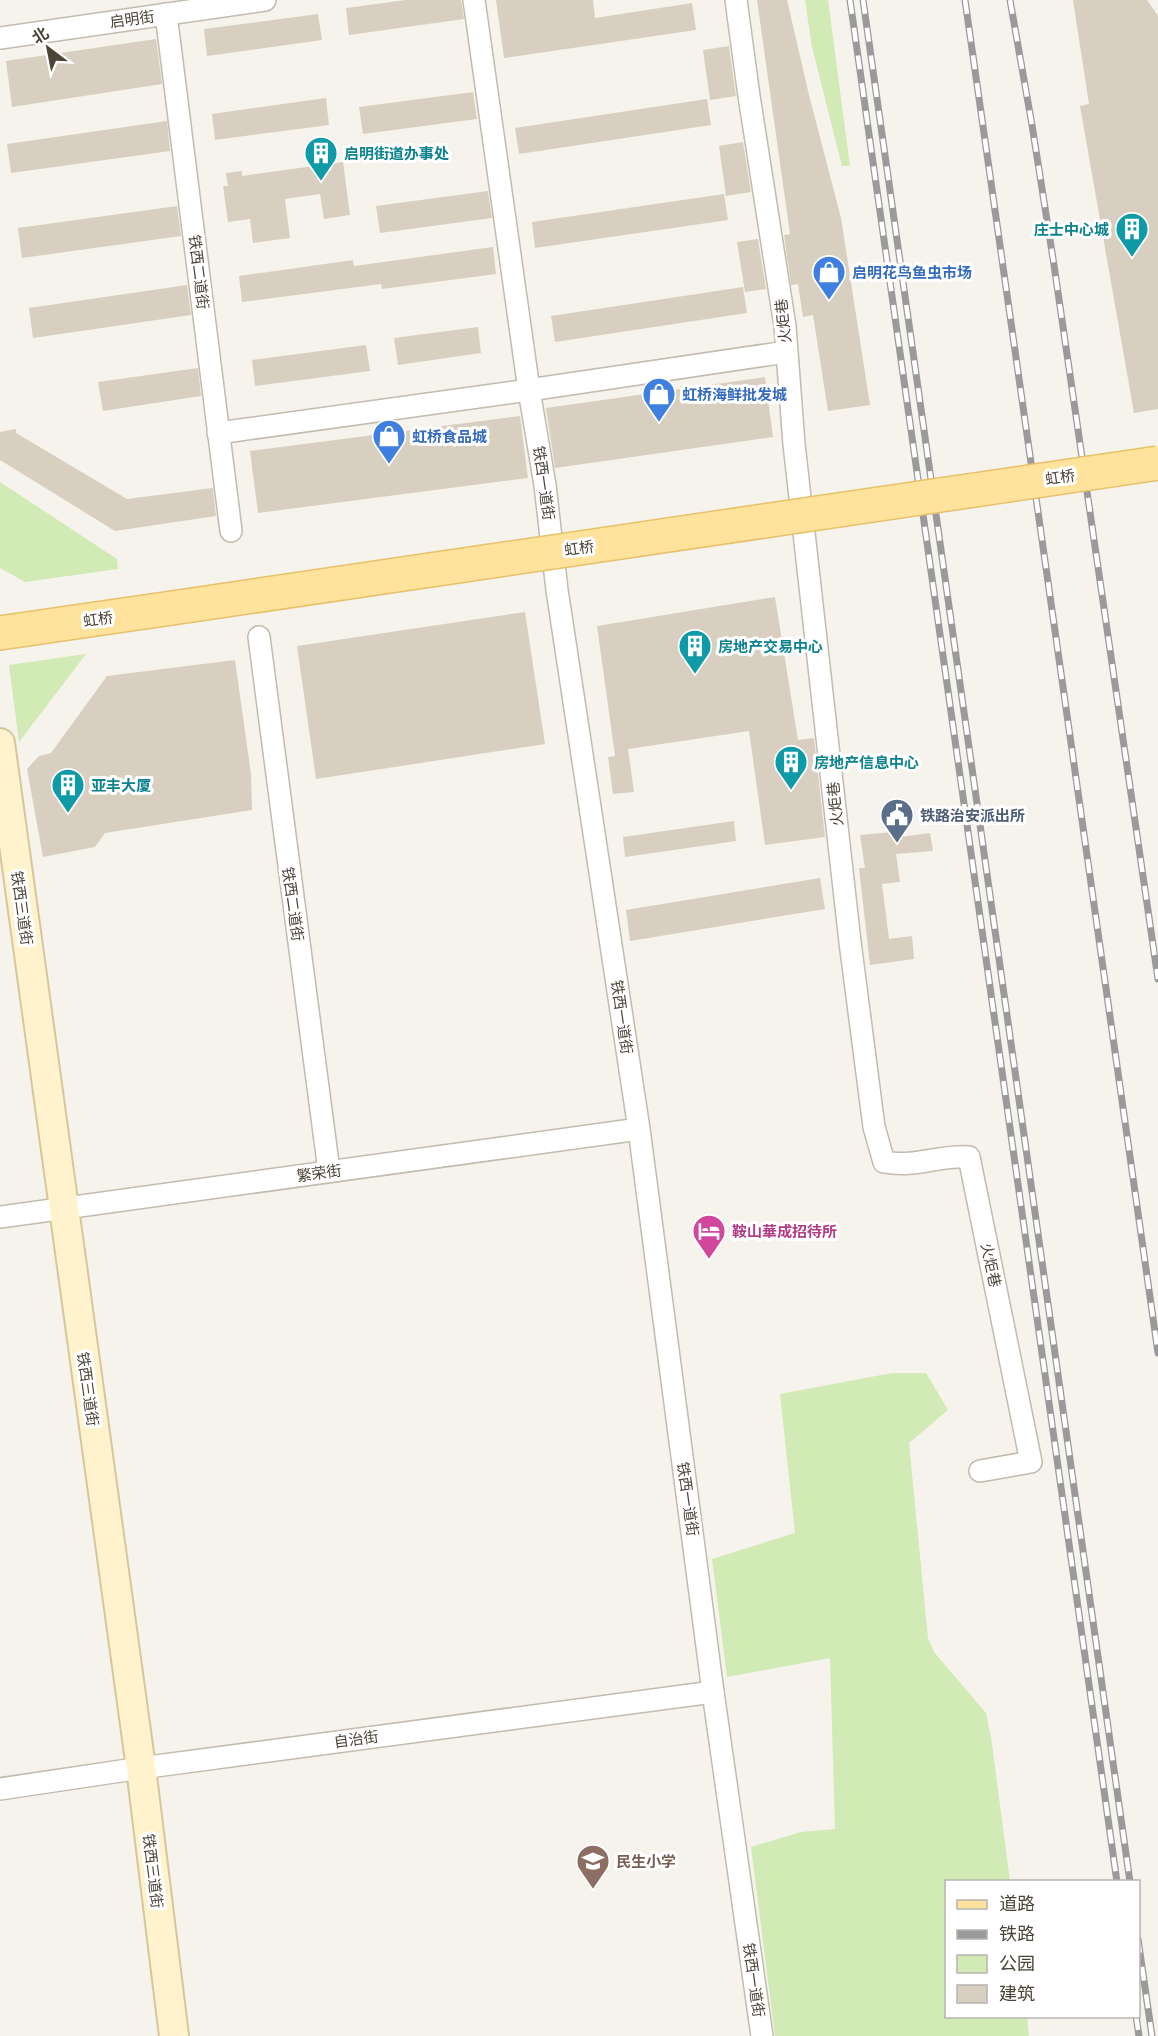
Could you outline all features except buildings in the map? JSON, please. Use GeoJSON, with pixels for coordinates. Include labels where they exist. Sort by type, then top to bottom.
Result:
{"type":"FeatureCollection","features":[{"type":"Feature","properties":{"kind":"main road","name":"虹桥"},"geometry":{"type":"LineString","coordinates":[[0,633],[1158,463]]}},
{"type":"Feature","properties":{"kind":"main road","name":"铁西三道街"},"geometry":{"type":"LineString","coordinates":[[0,743],[141,1768],[174,2036]]}},
{"type":"Feature","properties":{"kind":"street","name":"启明街"},"geometry":{"type":"LineString","coordinates":[[0,38],[265,0]]}},
{"type":"Feature","properties":{"kind":"street","name":"铁西一道街"},"geometry":{"type":"LineString","coordinates":[[474,0],[530,390],[546,485],[557,590],[639,1129],[713,1692],[762,2036]]}},
{"type":"Feature","properties":{"kind":"street","name":"火炬巷"},"geometry":{"type":"LineString","coordinates":[[736,0],[785,326],[794,444],[850,942],[874,1127],[884,1162],[901,1165],[938,1161],[954,1156],[969,1157],[1031,1462],[980,1471]]}},
{"type":"Feature","properties":{"kind":"street","name":"铁西二道街"},"geometry":{"type":"LineString","coordinates":[[166,14],[231,531]]}},
{"type":"Feature","properties":{"kind":"street"},"geometry":{"type":"LineString","coordinates":[[218,434],[786,352]]}},
{"type":"Feature","properties":{"kind":"street","name":"铁西二道街"},"geometry":{"type":"LineString","coordinates":[[259,637],[329,1171]]}},
{"type":"Feature","properties":{"kind":"street","name":"繁荣街"},"geometry":{"type":"LineString","coordinates":[[0,1217],[639,1129]]}},
{"type":"Feature","properties":{"kind":"street","name":"自治街"},"geometry":{"type":"LineString","coordinates":[[0,1789],[141,1768],[713,1692]]}},
{"type":"Feature","properties":{"kind":"green space"},"geometry":{"type":"Polygon","coordinates":[[[805,0],[828,0],[850,166],[842,166],[812,47],[805,0]]]}},
{"type":"Feature","properties":{"kind":"green space"},"geometry":{"type":"Polygon","coordinates":[[[0,482],[117,559],[118,569],[25,582],[0,568],[0,482]]]}},
{"type":"Feature","properties":{"kind":"green space"},"geometry":{"type":"Polygon","coordinates":[[[86,654],[19,742],[9,665],[86,654]]]}},
{"type":"Feature","properties":{"kind":"green space"},"geometry":{"type":"Polygon","coordinates":[[[892,1373],[926,1373],[948,1410],[909,1443],[928,1638],[934,1652],[986,1713],[1010,1880],[945,1880],[945,2018],[1027,2018],[1029,2036],[775,2036],[751,1847],[801,1832],[835,1829],[830,1658],[727,1677],[712,1559],[795,1533],[780,1394],[892,1373]]]}},
{"type":"Feature","properties":{"kind":"railway"},"geometry":{"type":"LineString","coordinates":[[850,0],[1117,1880]]}},
{"type":"Feature","properties":{"kind":"railway"},"geometry":{"type":"LineString","coordinates":[[863,0],[1130,1880]]}},
{"type":"Feature","properties":{"kind":"railway"},"geometry":{"type":"LineString","coordinates":[[965,0],[1158,1353]]}},
{"type":"Feature","properties":{"kind":"railway"},"geometry":{"type":"LineString","coordinates":[[1010,0],[1054,265],[1158,979]]}},
{"type":"Feature","properties":{"kind":"railway"},"geometry":{"type":"LineString","coordinates":[[1140,1953],[1152,2036]]}},
{"type":"Feature","properties":{"kind":"railway"},"geometry":{"type":"LineString","coordinates":[[1136,2018],[1139,2036]]}},
{"type":"Feature","properties":{"kind":"place","name":"启明街道办事处"},"geometry":{"type":"Point","coordinates":[321,182]}},
{"type":"Feature","properties":{"kind":"place","name":"庄士中心城"},"geometry":{"type":"Point","coordinates":[1132,258]}},
{"type":"Feature","properties":{"kind":"place","name":"启明花鸟鱼虫市场"},"geometry":{"type":"Point","coordinates":[829,301]}},
{"type":"Feature","properties":{"kind":"place","name":"虹桥海鲜批发城"},"geometry":{"type":"Point","coordinates":[659,423]}},
{"type":"Feature","properties":{"kind":"place","name":"虹桥食品城"},"geometry":{"type":"Point","coordinates":[389,465]}},
{"type":"Feature","properties":{"kind":"place","name":"房地产交易中心"},"geometry":{"type":"Point","coordinates":[695,675]}},
{"type":"Feature","properties":{"kind":"place","name":"房地产信息中心"},"geometry":{"type":"Point","coordinates":[791,791]}},
{"type":"Feature","properties":{"kind":"place","name":"亚丰大厦"},"geometry":{"type":"Point","coordinates":[68,814]}},
{"type":"Feature","properties":{"kind":"place","name":"铁路治安派出所"},"geometry":{"type":"Point","coordinates":[897,844]}},
{"type":"Feature","properties":{"kind":"place","name":"鞍山華成招待所"},"geometry":{"type":"Point","coordinates":[709,1260]}},
{"type":"Feature","properties":{"kind":"place","name":"民生小学"},"geometry":{"type":"Point","coordinates":[593,1890]}}]}
